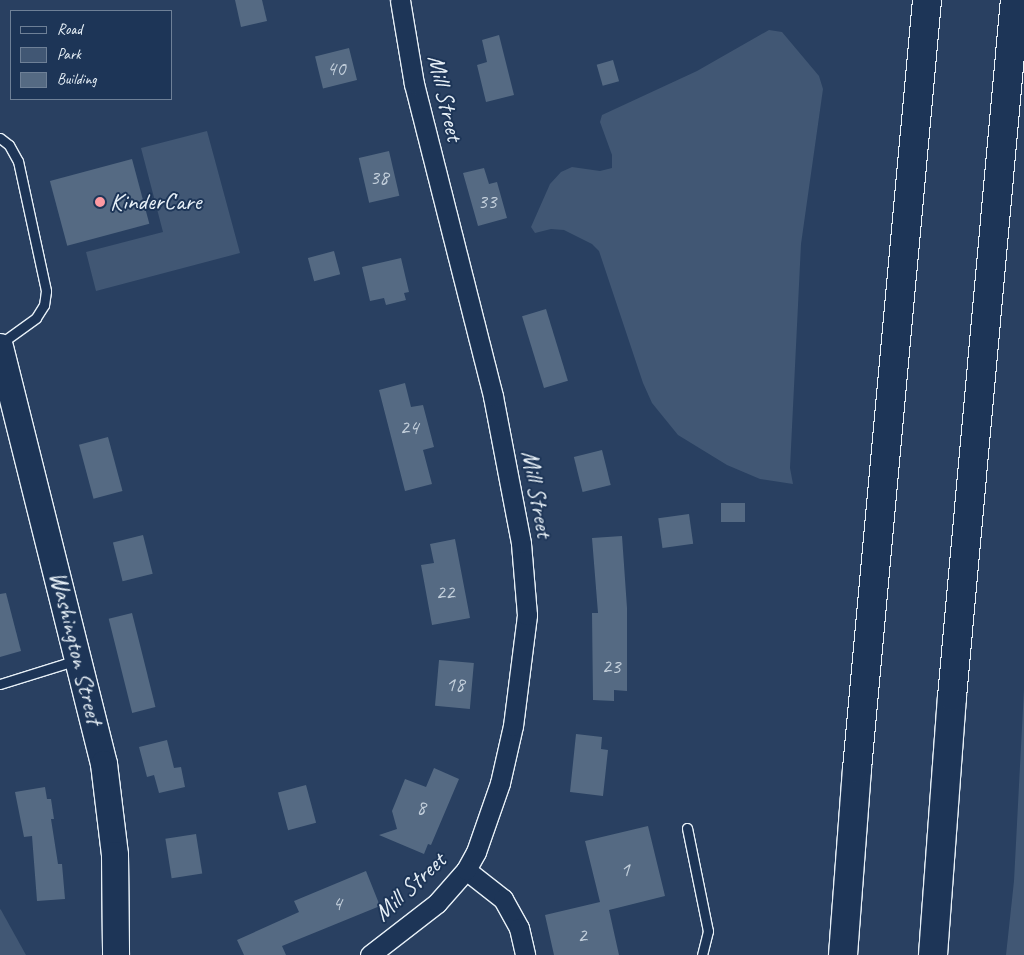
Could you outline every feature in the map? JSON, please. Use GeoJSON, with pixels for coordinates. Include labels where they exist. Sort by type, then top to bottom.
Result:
{"type":"FeatureCollection","features":[{"type":"Feature","properties":{"kind":"highway"},"geometry":{"type":"LineString","coordinates":[[843,955],[857,769],[927,0]]}},
{"type":"Feature","properties":{"kind":"highway"},"geometry":{"type":"LineString","coordinates":[[933,955],[952,697],[1015,0]]}},
{"type":"Feature","properties":{"kind":"main road","name":"Washington Street"},"geometry":{"type":"LineString","coordinates":[[0,345],[101,750],[112,820],[118,901],[116,955]]}},
{"type":"Feature","properties":{"kind":"street","name":"Mill Street"},"geometry":{"type":"LineString","coordinates":[[370,955],[431,908],[466,870],[486,829],[513,726],[525,647],[526,583],[515,503],[493,396],[414,84],[400,0]]}},
{"type":"Feature","properties":{"kind":"street"},"geometry":{"type":"LineString","coordinates":[[466,870],[504,899],[519,928],[526,955]]}},
{"type":"Feature","properties":{"kind":"lane"},"geometry":{"type":"LineString","coordinates":[[0,138],[9,145],[18,161],[46,296],[36,318],[0,345]]}},
{"type":"Feature","properties":{"kind":"lane"},"geometry":{"type":"LineString","coordinates":[[0,684],[80,660]]}},
{"type":"Feature","properties":{"kind":"lane"},"geometry":{"type":"LineString","coordinates":[[686,828],[708,931],[702,955]]}},
{"type":"Feature","properties":{"kind":"green space"},"geometry":{"type":"Polygon","coordinates":[[[769,30],[782,32],[819,76],[823,89],[801,244],[790,468],[793,484],[760,479],[727,465],[678,435],[652,403],[643,383],[599,251],[592,244],[564,230],[551,229],[535,233],[531,227],[550,184],[561,172],[572,167],[600,171],[612,168],[612,155],[600,122],[602,115],[697,71],[769,30]]]}},
{"type":"Feature","properties":{"kind":"green space"},"geometry":{"type":"Polygon","coordinates":[[[207,131],[240,253],[96,291],[86,252],[163,232],[141,148],[207,131]]]}},
{"type":"Feature","properties":{"kind":"green space"},"geometry":{"type":"Polygon","coordinates":[[[1024,689],[1024,955],[1006,955],[1014,881],[1024,689]]]}},
{"type":"Feature","properties":{"kind":"green space"},"geometry":{"type":"Polygon","coordinates":[[[1,910],[26,955],[0,955],[1,910]]]}},
{"type":"Feature","properties":{"kind":"building"},"geometry":{"type":"Polygon","coordinates":[[[235,0],[262,0],[267,21],[241,27],[235,0]]]}},
{"type":"Feature","properties":{"kind":"building"},"geometry":{"type":"Polygon","coordinates":[[[499,35],[514,95],[486,102],[477,65],[487,62],[482,40],[499,35]]]}},
{"type":"Feature","properties":{"kind":"building"},"geometry":{"type":"Polygon","coordinates":[[[349,48],[357,80],[323,88],[315,56],[349,48]]]}},
{"type":"Feature","properties":{"kind":"building"},"geometry":{"type":"Polygon","coordinates":[[[613,60],[619,81],[603,86],[597,65],[613,60]]]}},
{"type":"Feature","properties":{"kind":"building"},"geometry":{"type":"Polygon","coordinates":[[[389,151],[399,196],[369,203],[359,158],[389,151]]]}},
{"type":"Feature","properties":{"kind":"building","name":"KinderCare"},"geometry":{"type":"Polygon","coordinates":[[[132,159],[149,224],[67,246],[50,181],[132,159]]]}},
{"type":"Feature","properties":{"kind":"building"},"geometry":{"type":"Polygon","coordinates":[[[484,168],[489,184],[497,182],[507,218],[478,226],[463,173],[484,168]]]}},
{"type":"Feature","properties":{"kind":"building"},"geometry":{"type":"Polygon","coordinates":[[[334,251],[340,274],[314,281],[308,258],[334,251]]]}},
{"type":"Feature","properties":{"kind":"building"},"geometry":{"type":"Polygon","coordinates":[[[401,258],[409,292],[404,293],[406,300],[386,305],[384,298],[370,301],[362,267],[401,258]]]}},
{"type":"Feature","properties":{"kind":"building"},"geometry":{"type":"Polygon","coordinates":[[[546,309],[568,381],[544,388],[522,316],[546,309]]]}},
{"type":"Feature","properties":{"kind":"building"},"geometry":{"type":"Polygon","coordinates":[[[405,383],[411,407],[423,405],[434,447],[423,450],[432,484],[405,491],[379,390],[405,383]]]}},
{"type":"Feature","properties":{"kind":"building"},"geometry":{"type":"Polygon","coordinates":[[[108,437],[122,491],[94,499],[79,445],[108,437]]]}},
{"type":"Feature","properties":{"kind":"building"},"geometry":{"type":"Polygon","coordinates":[[[602,450],[611,485],[583,492],[574,457],[602,450]]]}},
{"type":"Feature","properties":{"kind":"building"},"geometry":{"type":"Polygon","coordinates":[[[721,503],[745,503],[745,522],[721,522],[721,503]]]}},
{"type":"Feature","properties":{"kind":"building"},"geometry":{"type":"Polygon","coordinates":[[[689,514],[693,544],[662,548],[658,518],[689,514]]]}},
{"type":"Feature","properties":{"kind":"building"},"geometry":{"type":"Polygon","coordinates":[[[143,535],[153,574],[123,581],[113,542],[143,535]]]}},
{"type":"Feature","properties":{"kind":"building"},"geometry":{"type":"Polygon","coordinates":[[[622,536],[627,608],[627,691],[614,690],[614,701],[593,700],[592,613],[598,613],[592,538],[622,536]]]}},
{"type":"Feature","properties":{"kind":"building"},"geometry":{"type":"Polygon","coordinates":[[[455,539],[470,618],[432,625],[421,565],[434,563],[430,544],[455,539]]]}},
{"type":"Feature","properties":{"kind":"building"},"geometry":{"type":"Polygon","coordinates":[[[6,593],[21,651],[0,657],[0,594],[6,593]]]}},
{"type":"Feature","properties":{"kind":"building"},"geometry":{"type":"Polygon","coordinates":[[[132,613],[155,707],[132,713],[109,619],[132,613]]]}},
{"type":"Feature","properties":{"kind":"building"},"geometry":{"type":"Polygon","coordinates":[[[439,660],[474,663],[470,709],[435,706],[439,660]]]}},
{"type":"Feature","properties":{"kind":"building"},"geometry":{"type":"Polygon","coordinates":[[[576,734],[602,737],[601,749],[608,750],[603,796],[570,792],[576,734]]]}},
{"type":"Feature","properties":{"kind":"building"},"geometry":{"type":"Polygon","coordinates":[[[167,740],[174,768],[181,767],[185,787],[159,793],[154,775],[147,777],[139,747],[167,740]]]}},
{"type":"Feature","properties":{"kind":"building"},"geometry":{"type":"Polygon","coordinates":[[[434,768],[459,779],[431,845],[428,844],[424,854],[379,835],[397,829],[392,811],[405,779],[426,787],[434,768]]]}},
{"type":"Feature","properties":{"kind":"building"},"geometry":{"type":"Polygon","coordinates":[[[306,785],[316,823],[288,830],[278,793],[306,785]]]}},
{"type":"Feature","properties":{"kind":"building"},"geometry":{"type":"Polygon","coordinates":[[[45,787],[47,799],[51,799],[54,819],[51,819],[58,864],[62,864],[65,899],[37,901],[32,836],[24,837],[15,792],[45,787]]]}},
{"type":"Feature","properties":{"kind":"building"},"geometry":{"type":"Polygon","coordinates":[[[648,826],[665,896],[609,910],[619,955],[554,955],[545,915],[600,902],[585,841],[648,826]]]}},
{"type":"Feature","properties":{"kind":"building"},"geometry":{"type":"Polygon","coordinates":[[[196,834],[202,874],[172,878],[165,839],[196,834]]]}},
{"type":"Feature","properties":{"kind":"building"},"geometry":{"type":"Polygon","coordinates":[[[366,871],[380,906],[282,946],[286,955],[244,955],[237,940],[299,912],[294,901],[366,871]]]}},
{"type":"Feature","properties":{"kind":"place","name":"KinderCare"},"geometry":{"type":"Point","coordinates":[100,202]}}]}
